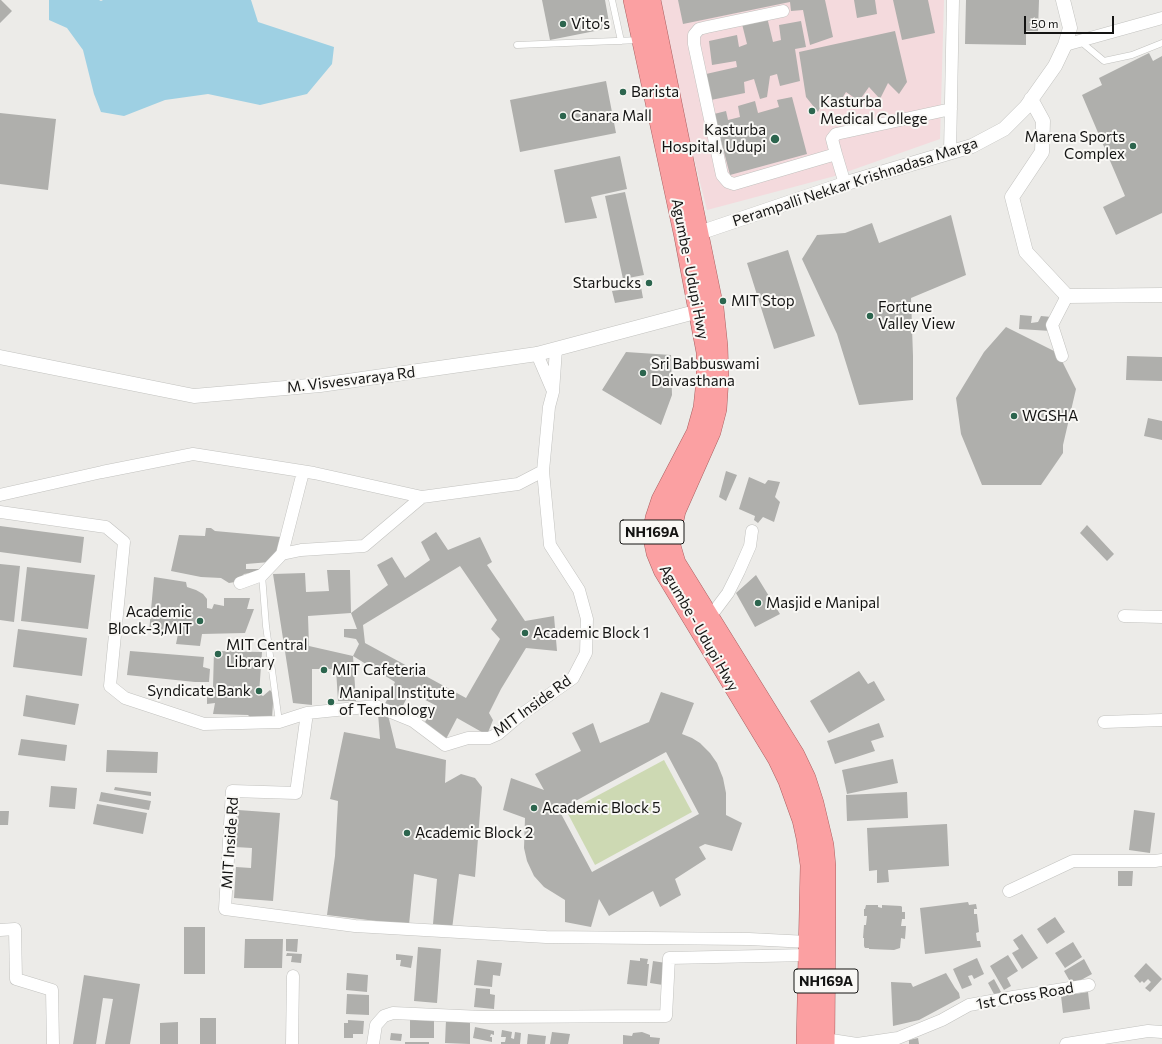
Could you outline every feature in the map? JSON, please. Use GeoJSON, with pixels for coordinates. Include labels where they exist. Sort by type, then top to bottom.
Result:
{"type":"FeatureCollection","features":[{"type":"Feature","properties":{"kind":"highway","name":"Agumbe - Udupi Hwy"},"geometry":{"type":"LineString","coordinates":[[633,0],[706,309],[718,346],[719,378],[717,410],[711,432],[676,511],[672,529],[671,546],[676,563],[795,755],[806,778],[816,810],[824,845],[826,866],[825,1042]]}},
{"type":"Feature","properties":{"kind":"highway","name":"Agumbe - Udupi Hwy"},"geometry":{"type":"LineString","coordinates":[[651,0],[699,233],[706,309],[706,380],[703,408],[696,433],[661,500],[652,534],[656,553],[663,570],[777,758],[798,809],[806,838],[810,866],[806,1044]]}},
{"type":"Feature","properties":{"kind":"street"},"geometry":{"type":"LineString","coordinates":[[950,153],[953,0]]}},
{"type":"Feature","properties":{"kind":"street","name":"Perampalli Nekkar Krishnadasa Marga"},"geometry":{"type":"LineString","coordinates":[[699,233],[845,184],[972,146],[1004,129],[1026,107],[1055,66],[1065,45],[1070,28],[1063,0]]}},
{"type":"Feature","properties":{"kind":"street"},"geometry":{"type":"LineString","coordinates":[[783,11],[699,29],[694,35],[694,44],[722,175],[728,182],[734,184],[836,154]]}},
{"type":"Feature","properties":{"kind":"street"},"geometry":{"type":"LineString","coordinates":[[1065,45],[1162,18]]}},
{"type":"Feature","properties":{"kind":"street"},"geometry":{"type":"LineString","coordinates":[[1031,99],[1043,121],[1042,152],[1012,197],[1026,252],[1067,296],[1162,295]]}},
{"type":"Feature","properties":{"kind":"street"},"geometry":{"type":"LineString","coordinates":[[845,184],[832,139],[836,134],[951,109]]}},
{"type":"Feature","properties":{"kind":"street"},"geometry":{"type":"LineString","coordinates":[[1062,356],[1052,324],[1067,296]]}},
{"type":"Feature","properties":{"kind":"street","name":"M. Visvesvaraya Rd"},"geometry":{"type":"LineString","coordinates":[[0,357],[194,396],[320,385],[537,354],[706,309]]}},
{"type":"Feature","properties":{"kind":"street","name":"MIT Inside Rd"},"geometry":{"type":"LineString","coordinates":[[556,349],[553,392],[549,407],[543,471],[550,545],[579,590],[587,620],[586,653],[573,678],[518,717],[498,734],[489,738],[468,738],[445,745],[413,721],[376,706],[307,713],[296,793],[232,790],[225,909],[355,926],[546,936],[749,939],[808,949]]}},
{"type":"Feature","properties":{"kind":"street"},"geometry":{"type":"LineString","coordinates":[[537,354],[553,392]]}},
{"type":"Feature","properties":{"kind":"street"},"geometry":{"type":"LineString","coordinates":[[0,495],[102,472],[193,454],[303,472],[422,497],[518,484],[543,471]]}},
{"type":"Feature","properties":{"kind":"street"},"geometry":{"type":"LineString","coordinates":[[240,583],[262,575],[282,554],[303,472]]}},
{"type":"Feature","properties":{"kind":"street"},"geometry":{"type":"LineString","coordinates":[[282,554],[301,550],[364,546],[422,497]]}},
{"type":"Feature","properties":{"kind":"street"},"geometry":{"type":"LineString","coordinates":[[0,512],[106,527],[124,542],[110,686],[125,698],[204,724],[279,722],[307,713]]}},
{"type":"Feature","properties":{"kind":"street"},"geometry":{"type":"LineString","coordinates":[[710,617],[728,593],[739,571],[750,546],[752,531]]}},
{"type":"Feature","properties":{"kind":"street"},"geometry":{"type":"LineString","coordinates":[[1124,616],[1162,617]]}},
{"type":"Feature","properties":{"kind":"street"},"geometry":{"type":"LineString","coordinates":[[1104,722],[1162,720]]}},
{"type":"Feature","properties":{"kind":"street"},"geometry":{"type":"LineString","coordinates":[[1009,891],[1073,861],[1162,860]]}},
{"type":"Feature","properties":{"kind":"street"},"geometry":{"type":"LineString","coordinates":[[0,930],[15,930],[16,979],[52,990],[53,1044]]}},
{"type":"Feature","properties":{"kind":"street"},"geometry":{"type":"LineString","coordinates":[[374,1044],[376,1025],[384,1016],[392,1013],[482,1017],[666,1016],[669,958],[808,949]]}},
{"type":"Feature","properties":{"kind":"street"},"geometry":{"type":"LineString","coordinates":[[292,1044],[293,976]]}},
{"type":"Feature","properties":{"kind":"street","name":"1st Cross Road"},"geometry":{"type":"LineString","coordinates":[[825,1042],[857,1044],[898,1038],[942,1020],[970,1005],[1089,985]]}},
{"type":"Feature","properties":{"kind":"street"},"geometry":{"type":"LineString","coordinates":[[1066,1044],[1148,1031],[1162,1032]]}},
{"type":"Feature","properties":{"kind":"lane"},"geometry":{"type":"LineString","coordinates":[[612,0],[621,41]]}},
{"type":"Feature","properties":{"kind":"lane"},"geometry":{"type":"LineString","coordinates":[[517,45],[642,40]]}},
{"type":"Feature","properties":{"kind":"lane"},"geometry":{"type":"LineString","coordinates":[[1080,41],[1104,61],[1132,55],[1162,43]]}},
{"type":"Feature","properties":{"kind":"lane"},"geometry":{"type":"LineString","coordinates":[[262,575],[266,626],[279,722]]}},
{"type":"Feature","properties":{"kind":"shaded area","name":"Kasturba Medical College"},"geometry":{"type":"Polygon","coordinates":[[[660,0],[944,0],[940,139],[835,176],[707,210],[675,83],[660,0]]]}},
{"type":"Feature","properties":{"kind":"green space"},"geometry":{"type":"Polygon","coordinates":[[[664,760],[692,812],[595,865],[567,812],[664,760]]]}},
{"type":"Feature","properties":{"kind":"water"},"geometry":{"type":"Polygon","coordinates":[[[49,0],[251,0],[258,22],[334,47],[332,64],[307,94],[260,105],[208,94],[165,100],[124,116],[101,112],[94,94],[83,50],[67,28],[49,20],[49,0]]]}},
{"type":"Feature","properties":{"kind":"building"},"geometry":{"type":"Polygon","coordinates":[[[0,0],[12,11],[0,23],[0,0]]]}},
{"type":"Feature","properties":{"kind":"building"},"geometry":{"type":"Polygon","coordinates":[[[542,0],[605,0],[610,28],[550,40],[542,0]]]}},
{"type":"Feature","properties":{"kind":"building"},"geometry":{"type":"Polygon","coordinates":[[[678,0],[825,0],[833,37],[810,45],[803,10],[791,11],[790,2],[683,24],[678,0]]]}},
{"type":"Feature","properties":{"kind":"building"},"geometry":{"type":"Polygon","coordinates":[[[854,0],[875,0],[877,14],[857,18],[854,0]]]}},
{"type":"Feature","properties":{"kind":"building"},"geometry":{"type":"Polygon","coordinates":[[[893,0],[928,0],[935,33],[902,40],[893,0]]]}},
{"type":"Feature","properties":{"kind":"building"},"geometry":{"type":"Polygon","coordinates":[[[966,0],[1039,0],[1038,31],[1026,31],[1026,45],[965,44],[966,0]]]}},
{"type":"Feature","properties":{"kind":"building"},"geometry":{"type":"Polygon","coordinates":[[[767,17],[773,42],[781,40],[779,25],[801,21],[806,47],[795,49],[800,81],[780,86],[777,74],[770,76],[767,97],[760,99],[754,79],[744,82],[745,93],[711,100],[706,74],[737,67],[736,61],[712,65],[709,41],[737,35],[739,47],[747,44],[742,24],[767,17]]]}},
{"type":"Feature","properties":{"kind":"building"},"geometry":{"type":"Polygon","coordinates":[[[895,31],[907,82],[899,94],[888,83],[880,99],[869,87],[859,101],[846,92],[838,105],[826,94],[818,112],[806,97],[799,52],[895,31]]]}},
{"type":"Feature","properties":{"kind":"building","name":"Marena Sports Complex"},"geometry":{"type":"Polygon","coordinates":[[[1149,53],[1153,61],[1162,56],[1162,213],[1116,235],[1103,207],[1125,196],[1082,95],[1102,85],[1099,78],[1149,53]]]}},
{"type":"Feature","properties":{"kind":"building","name":"Canara Mall"},"geometry":{"type":"Polygon","coordinates":[[[606,81],[616,133],[520,152],[510,100],[606,81]]]}},
{"type":"Feature","properties":{"kind":"building"},"geometry":{"type":"Polygon","coordinates":[[[792,97],[807,154],[730,175],[714,114],[726,111],[728,120],[740,117],[738,106],[755,101],[758,113],[779,107],[777,100],[792,97]]]}},
{"type":"Feature","properties":{"kind":"building"},"geometry":{"type":"Polygon","coordinates":[[[0,113],[56,119],[48,190],[0,184],[0,113]]]}},
{"type":"Feature","properties":{"kind":"building"},"geometry":{"type":"Polygon","coordinates":[[[620,156],[627,189],[591,197],[597,218],[565,223],[554,170],[620,156]]]}},
{"type":"Feature","properties":{"kind":"building"},"geometry":{"type":"Polygon","coordinates":[[[625,192],[644,275],[623,279],[605,196],[625,192]]]}},
{"type":"Feature","properties":{"kind":"building","name":"Fortune Valley View"},"geometry":{"type":"Polygon","coordinates":[[[951,215],[966,275],[911,298],[913,400],[859,405],[837,334],[802,259],[817,235],[845,233],[872,223],[879,243],[951,215]]]}},
{"type":"Feature","properties":{"kind":"building"},"geometry":{"type":"Polygon","coordinates":[[[788,250],[815,336],[774,349],[747,263],[788,250]]]}},
{"type":"Feature","properties":{"kind":"building"},"geometry":{"type":"Polygon","coordinates":[[[641,287],[643,298],[615,303],[612,291],[641,287]]]}},
{"type":"Feature","properties":{"kind":"building"},"geometry":{"type":"Polygon","coordinates":[[[1020,315],[1032,316],[1031,323],[1038,322],[1041,316],[1052,317],[1051,331],[1019,329],[1020,315]]]}},
{"type":"Feature","properties":{"kind":"building","name":"WGSHA"},"geometry":{"type":"Polygon","coordinates":[[[1006,327],[1058,353],[1076,389],[1063,445],[1063,453],[1041,485],[982,485],[961,434],[956,398],[984,352],[1006,327]]]}},
{"type":"Feature","properties":{"kind":"building","name":"Sri Babbuswami Daivasthana"},"geometry":{"type":"Polygon","coordinates":[[[626,352],[671,355],[672,395],[661,425],[602,390],[626,352]]]}},
{"type":"Feature","properties":{"kind":"building"},"geometry":{"type":"Polygon","coordinates":[[[1127,356],[1162,357],[1162,381],[1126,380],[1127,356]]]}},
{"type":"Feature","properties":{"kind":"building"},"geometry":{"type":"Polygon","coordinates":[[[1148,418],[1162,421],[1162,440],[1144,436],[1148,418]]]}},
{"type":"Feature","properties":{"kind":"building"},"geometry":{"type":"Polygon","coordinates":[[[726,471],[737,475],[726,501],[719,497],[726,471]]]}},
{"type":"Feature","properties":{"kind":"building"},"geometry":{"type":"Polygon","coordinates":[[[749,477],[765,484],[768,480],[780,482],[775,497],[780,502],[774,522],[763,517],[758,523],[754,520],[755,516],[739,509],[749,477]]]}},
{"type":"Feature","properties":{"kind":"building"},"geometry":{"type":"Polygon","coordinates":[[[1087,525],[1114,554],[1107,561],[1080,533],[1087,525]]]}},
{"type":"Feature","properties":{"kind":"building"},"geometry":{"type":"Polygon","coordinates":[[[0,526],[84,537],[81,563],[0,552],[0,526]]]}},
{"type":"Feature","properties":{"kind":"building"},"geometry":{"type":"Polygon","coordinates":[[[206,528],[211,528],[215,531],[281,537],[282,543],[270,562],[246,564],[246,569],[262,569],[244,574],[235,582],[229,583],[221,578],[201,577],[171,571],[179,535],[205,536],[206,528]]]}},
{"type":"Feature","properties":{"kind":"building","name":"Academic Block 1"},"geometry":{"type":"Polygon","coordinates":[[[436,532],[448,550],[480,537],[492,562],[487,565],[525,621],[554,616],[557,651],[526,648],[501,689],[489,713],[493,720],[487,735],[457,718],[445,741],[425,722],[435,705],[410,692],[399,713],[385,704],[395,682],[353,656],[359,644],[356,639],[344,637],[344,629],[357,629],[351,613],[388,585],[377,565],[392,557],[405,578],[430,560],[421,542],[436,532]],[[460,566],[363,625],[365,643],[466,698],[500,639],[491,629],[497,620],[460,566]]]}},
{"type":"Feature","properties":{"kind":"building"},"geometry":{"type":"Polygon","coordinates":[[[0,564],[20,566],[14,622],[0,620],[0,564]]]}},
{"type":"Feature","properties":{"kind":"building"},"geometry":{"type":"Polygon","coordinates":[[[27,567],[95,575],[88,629],[21,621],[27,567]]]}},
{"type":"Feature","properties":{"kind":"building"},"geometry":{"type":"Polygon","coordinates":[[[327,570],[350,570],[351,613],[308,616],[309,646],[353,656],[356,701],[338,701],[336,669],[312,669],[312,705],[293,703],[273,574],[305,573],[306,592],[329,591],[327,570]]]}},
{"type":"Feature","properties":{"kind":"building","name":"Masjid e Manipal"},"geometry":{"type":"Polygon","coordinates":[[[756,575],[780,614],[755,627],[736,593],[756,575]]]}},
{"type":"Feature","properties":{"kind":"building","name":"Academic Block-3,MIT"},"geometry":{"type":"Polygon","coordinates":[[[154,577],[186,582],[187,587],[203,594],[207,599],[207,608],[212,609],[214,604],[224,606],[224,598],[250,598],[247,609],[254,609],[245,633],[202,634],[200,646],[176,644],[178,634],[149,632],[154,577]]]}},
{"type":"Feature","properties":{"kind":"building"},"geometry":{"type":"Polygon","coordinates":[[[18,629],[87,638],[82,676],[13,667],[18,629]]]}},
{"type":"Feature","properties":{"kind":"building"},"geometry":{"type":"Polygon","coordinates":[[[130,651],[204,657],[203,667],[210,669],[209,682],[127,675],[130,651]]]}},
{"type":"Feature","properties":{"kind":"building"},"geometry":{"type":"Polygon","coordinates":[[[214,651],[262,652],[259,694],[263,696],[270,690],[278,700],[273,703],[272,718],[250,717],[248,715],[213,714],[215,703],[207,704],[207,688],[213,687],[214,651]]]}},
{"type":"Feature","properties":{"kind":"building"},"geometry":{"type":"Polygon","coordinates":[[[859,671],[868,684],[874,681],[885,700],[829,733],[810,701],[859,671]]]}},
{"type":"Feature","properties":{"kind":"building","name":"Academic Block 5"},"geometry":{"type":"Polygon","coordinates":[[[661,692],[694,703],[682,734],[700,743],[717,763],[723,778],[726,793],[726,815],[742,823],[732,851],[705,844],[699,847],[706,859],[675,879],[681,895],[660,907],[653,891],[609,916],[599,899],[591,927],[565,922],[565,900],[544,887],[534,876],[527,861],[524,848],[525,818],[503,810],[511,778],[544,790],[535,774],[581,751],[572,733],[593,723],[600,743],[649,722],[661,692]],[[666,752],[559,810],[592,872],[699,814],[666,752]]]}},
{"type":"Feature","properties":{"kind":"building"},"geometry":{"type":"Polygon","coordinates":[[[26,695],[79,704],[75,725],[23,716],[26,695]]]}},
{"type":"Feature","properties":{"kind":"building","name":"Academic Block 2"},"geometry":{"type":"Polygon","coordinates":[[[378,713],[388,715],[396,748],[446,760],[445,783],[461,774],[475,778],[482,787],[475,877],[459,874],[452,929],[433,924],[437,879],[414,874],[409,925],[327,915],[335,856],[338,801],[330,799],[344,732],[380,739],[378,713]]]}},
{"type":"Feature","properties":{"kind":"building"},"geometry":{"type":"Polygon","coordinates":[[[879,723],[884,737],[871,741],[875,751],[835,764],[827,741],[879,723]]]}},
{"type":"Feature","properties":{"kind":"building"},"geometry":{"type":"Polygon","coordinates":[[[21,739],[67,745],[65,761],[18,755],[21,739]]]}},
{"type":"Feature","properties":{"kind":"building"},"geometry":{"type":"Polygon","coordinates":[[[107,750],[158,752],[157,773],[106,772],[107,750]]]}},
{"type":"Feature","properties":{"kind":"building"},"geometry":{"type":"Polygon","coordinates":[[[893,759],[898,783],[847,794],[842,770],[893,759]]]}},
{"type":"Feature","properties":{"kind":"building"},"geometry":{"type":"Polygon","coordinates":[[[51,786],[77,788],[75,809],[49,807],[51,786]]]}},
{"type":"Feature","properties":{"kind":"building"},"geometry":{"type":"Polygon","coordinates":[[[115,787],[151,792],[151,796],[114,790],[115,787]]]}},
{"type":"Feature","properties":{"kind":"building"},"geometry":{"type":"Polygon","coordinates":[[[101,792],[151,801],[149,810],[99,801],[101,792]]]}},
{"type":"Feature","properties":{"kind":"building"},"geometry":{"type":"Polygon","coordinates":[[[907,792],[908,818],[847,821],[846,795],[907,792]]]}},
{"type":"Feature","properties":{"kind":"building"},"geometry":{"type":"Polygon","coordinates":[[[97,804],[147,813],[143,834],[93,824],[97,804]]]}},
{"type":"Feature","properties":{"kind":"building"},"geometry":{"type":"Polygon","coordinates":[[[238,810],[280,813],[273,901],[234,898],[236,867],[251,868],[252,848],[235,847],[238,810]]]}},
{"type":"Feature","properties":{"kind":"building"},"geometry":{"type":"Polygon","coordinates":[[[1134,810],[1155,813],[1150,853],[1129,850],[1134,810]]]}},
{"type":"Feature","properties":{"kind":"building"},"geometry":{"type":"Polygon","coordinates":[[[0,811],[9,811],[8,825],[0,825],[0,811]]]}},
{"type":"Feature","properties":{"kind":"building"},"geometry":{"type":"Polygon","coordinates":[[[947,824],[949,866],[888,870],[889,882],[877,883],[877,870],[869,871],[867,828],[947,824]]]}},
{"type":"Feature","properties":{"kind":"building"},"geometry":{"type":"Polygon","coordinates":[[[1118,871],[1133,871],[1132,886],[1118,886],[1118,871]]]}},
{"type":"Feature","properties":{"kind":"building"},"geometry":{"type":"Polygon","coordinates":[[[968,902],[969,905],[976,904],[977,909],[974,909],[974,914],[977,914],[979,932],[976,933],[977,941],[980,941],[981,947],[925,954],[920,908],[968,902]]]}},
{"type":"Feature","properties":{"kind":"building"},"geometry":{"type":"Polygon","coordinates":[[[866,905],[878,905],[878,907],[882,908],[882,905],[902,907],[902,912],[905,912],[905,919],[902,919],[901,926],[906,926],[905,939],[901,938],[900,948],[894,950],[865,948],[863,938],[864,925],[866,925],[867,916],[864,916],[864,909],[866,905]]]}},
{"type":"Feature","properties":{"kind":"building"},"geometry":{"type":"Polygon","coordinates":[[[1055,917],[1065,932],[1047,944],[1037,929],[1055,917]]]}},
{"type":"Feature","properties":{"kind":"building"},"geometry":{"type":"Polygon","coordinates":[[[184,927],[205,927],[205,974],[184,974],[184,927]]]}},
{"type":"Feature","properties":{"kind":"building"},"geometry":{"type":"Polygon","coordinates":[[[1022,934],[1038,958],[1022,969],[1012,953],[1019,949],[1013,940],[1022,934]]]}},
{"type":"Feature","properties":{"kind":"building"},"geometry":{"type":"Polygon","coordinates":[[[245,939],[283,939],[282,968],[244,968],[245,939]]]}},
{"type":"Feature","properties":{"kind":"building"},"geometry":{"type":"Polygon","coordinates":[[[286,939],[298,939],[297,952],[286,951],[286,939]]]}},
{"type":"Feature","properties":{"kind":"building"},"geometry":{"type":"Polygon","coordinates":[[[1073,942],[1082,957],[1065,968],[1055,953],[1073,942]]]}},
{"type":"Feature","properties":{"kind":"building"},"geometry":{"type":"Polygon","coordinates":[[[418,947],[441,949],[437,1003],[414,1001],[418,947]]]}},
{"type":"Feature","properties":{"kind":"building"},"geometry":{"type":"Polygon","coordinates":[[[287,953],[302,954],[301,963],[291,962],[292,956],[286,956],[287,953]]]}},
{"type":"Feature","properties":{"kind":"building"},"geometry":{"type":"Polygon","coordinates":[[[396,954],[413,956],[411,968],[400,966],[401,960],[396,960],[396,954]]]}},
{"type":"Feature","properties":{"kind":"building"},"geometry":{"type":"Polygon","coordinates":[[[1008,955],[1018,971],[1007,978],[1011,986],[1004,990],[990,966],[1008,955]]]}},
{"type":"Feature","properties":{"kind":"building"},"geometry":{"type":"Polygon","coordinates":[[[640,958],[648,959],[647,986],[627,984],[630,960],[640,961],[640,958]]]}},
{"type":"Feature","properties":{"kind":"building"},"geometry":{"type":"Polygon","coordinates":[[[977,958],[984,974],[974,979],[972,975],[968,976],[972,985],[962,989],[953,969],[977,958]]]}},
{"type":"Feature","properties":{"kind":"building"},"geometry":{"type":"Polygon","coordinates":[[[1084,959],[1092,974],[1072,985],[1064,971],[1084,959]]]}},
{"type":"Feature","properties":{"kind":"building"},"geometry":{"type":"Polygon","coordinates":[[[477,960],[502,963],[500,976],[493,975],[492,987],[474,985],[477,960]]]}},
{"type":"Feature","properties":{"kind":"building"},"geometry":{"type":"Polygon","coordinates":[[[653,961],[666,963],[663,985],[650,983],[653,961]]]}},
{"type":"Feature","properties":{"kind":"building"},"geometry":{"type":"Polygon","coordinates":[[[1146,963],[1162,979],[1150,992],[1145,988],[1151,982],[1148,979],[1144,983],[1142,981],[1140,983],[1134,976],[1146,963]]]}},
{"type":"Feature","properties":{"kind":"building"},"geometry":{"type":"Polygon","coordinates":[[[347,973],[368,975],[367,992],[346,990],[347,973]]]}},
{"type":"Feature","properties":{"kind":"building"},"geometry":{"type":"Polygon","coordinates":[[[946,973],[959,993],[960,998],[919,1020],[893,1026],[891,982],[911,983],[913,987],[946,973]]]}},
{"type":"Feature","properties":{"kind":"building"},"geometry":{"type":"Polygon","coordinates":[[[84,975],[140,984],[130,1044],[105,1044],[113,999],[103,998],[96,1044],[73,1044],[84,975]]]}},
{"type":"Feature","properties":{"kind":"building"},"geometry":{"type":"Polygon","coordinates":[[[994,979],[1001,992],[995,996],[988,983],[994,979]]]}},
{"type":"Feature","properties":{"kind":"building"},"geometry":{"type":"Polygon","coordinates":[[[476,988],[490,989],[490,994],[495,995],[494,1009],[474,1007],[476,988]]]}},
{"type":"Feature","properties":{"kind":"building"},"geometry":{"type":"Polygon","coordinates":[[[1088,992],[1090,1009],[1063,1013],[1061,996],[1088,992]]]}},
{"type":"Feature","properties":{"kind":"building"},"geometry":{"type":"Polygon","coordinates":[[[347,994],[369,995],[369,1015],[346,1014],[347,994]]]}},
{"type":"Feature","properties":{"kind":"building"},"geometry":{"type":"Polygon","coordinates":[[[200,1018],[216,1018],[216,1044],[200,1044],[200,1018]]]}},
{"type":"Feature","properties":{"kind":"building"},"geometry":{"type":"Polygon","coordinates":[[[410,1019],[434,1019],[434,1038],[410,1038],[410,1019]]]}},
{"type":"Feature","properties":{"kind":"building"},"geometry":{"type":"Polygon","coordinates":[[[348,1020],[364,1021],[363,1034],[353,1034],[353,1038],[344,1038],[344,1023],[348,1023],[348,1020]]]}},
{"type":"Feature","properties":{"kind":"building"},"geometry":{"type":"Polygon","coordinates":[[[446,1020],[470,1021],[470,1044],[445,1043],[446,1020]]]}},
{"type":"Feature","properties":{"kind":"building"},"geometry":{"type":"Polygon","coordinates":[[[178,1022],[178,1044],[160,1044],[160,1023],[178,1022]]]}},
{"type":"Feature","properties":{"kind":"building"},"geometry":{"type":"Polygon","coordinates":[[[475,1027],[494,1031],[494,1035],[491,1034],[490,1037],[492,1037],[492,1042],[473,1038],[475,1027]]]}},
{"type":"Feature","properties":{"kind":"building"},"geometry":{"type":"Polygon","coordinates":[[[502,1030],[512,1032],[511,1038],[514,1039],[515,1032],[521,1033],[520,1044],[501,1044],[501,1042],[505,1042],[506,1037],[501,1037],[502,1030]]]}},
{"type":"Feature","properties":{"kind":"building"},"geometry":{"type":"Polygon","coordinates":[[[552,1032],[570,1034],[568,1044],[550,1044],[552,1032]]]}},
{"type":"Feature","properties":{"kind":"building"},"geometry":{"type":"Polygon","coordinates":[[[642,1032],[650,1035],[650,1037],[660,1038],[659,1044],[623,1044],[623,1035],[632,1036],[633,1033],[642,1032]]]}},
{"type":"Feature","properties":{"kind":"building"},"geometry":{"type":"Polygon","coordinates":[[[391,1033],[402,1034],[401,1041],[390,1040],[391,1033]]]}},
{"type":"Feature","properties":{"kind":"building"},"geometry":{"type":"Polygon","coordinates":[[[528,1034],[546,1036],[545,1044],[527,1044],[528,1034]]]}},
{"type":"Feature","properties":{"kind":"building"},"geometry":{"type":"Polygon","coordinates":[[[918,1038],[919,1044],[909,1044],[909,1040],[918,1038]]]}},
{"type":"Feature","properties":{"kind":"building"},"geometry":{"type":"Polygon","coordinates":[[[405,1042],[429,1042],[429,1044],[405,1044],[405,1042]]]}},
{"type":"Feature","properties":{"kind":"place","name":"Vito's"},"geometry":{"type":"Point","coordinates":[563,24]}},
{"type":"Feature","properties":{"kind":"place","name":"Barista"},"geometry":{"type":"Point","coordinates":[623,92]}},
{"type":"Feature","properties":{"kind":"place","name":"Kasturba Medical College"},"geometry":{"type":"Point","coordinates":[812,111]}},
{"type":"Feature","properties":{"kind":"place","name":"Canara Mall"},"geometry":{"type":"Point","coordinates":[563,116]}},
{"type":"Feature","properties":{"kind":"place","name":"Kasturba Hospital, Udupi"},"geometry":{"type":"Point","coordinates":[775,139]}},
{"type":"Feature","properties":{"kind":"place","name":"Marena Sports Complex"},"geometry":{"type":"Point","coordinates":[1133,146]}},
{"type":"Feature","properties":{"kind":"place","name":"Starbucks"},"geometry":{"type":"Point","coordinates":[649,283]}},
{"type":"Feature","properties":{"kind":"place","name":"MIT Stop"},"geometry":{"type":"Point","coordinates":[723,301]}},
{"type":"Feature","properties":{"kind":"place","name":"Fortune Valley View"},"geometry":{"type":"Point","coordinates":[870,316]}},
{"type":"Feature","properties":{"kind":"place","name":"Sri Babbuswami Daivasthana"},"geometry":{"type":"Point","coordinates":[643,373]}},
{"type":"Feature","properties":{"kind":"place","name":"WGSHA"},"geometry":{"type":"Point","coordinates":[1014,416]}},
{"type":"Feature","properties":{"kind":"place","name":"Masjid e Manipal"},"geometry":{"type":"Point","coordinates":[758,603]}},
{"type":"Feature","properties":{"kind":"place","name":"Academic Block-3,MIT"},"geometry":{"type":"Point","coordinates":[200,621]}},
{"type":"Feature","properties":{"kind":"place","name":"Academic Block 1"},"geometry":{"type":"Point","coordinates":[525,633]}},
{"type":"Feature","properties":{"kind":"place","name":"MIT Central Library"},"geometry":{"type":"Point","coordinates":[218,654]}},
{"type":"Feature","properties":{"kind":"place","name":"MIT Cafeteria"},"geometry":{"type":"Point","coordinates":[324,670]}},
{"type":"Feature","properties":{"kind":"place","name":"Syndicate Bank"},"geometry":{"type":"Point","coordinates":[259,691]}},
{"type":"Feature","properties":{"kind":"place","name":"Manipal Institute of Technology"},"geometry":{"type":"Point","coordinates":[331,702]}},
{"type":"Feature","properties":{"kind":"place","name":"Academic Block 5"},"geometry":{"type":"Point","coordinates":[534,808]}},
{"type":"Feature","properties":{"kind":"place","name":"Academic Block 2"},"geometry":{"type":"Point","coordinates":[407,833]}}]}
